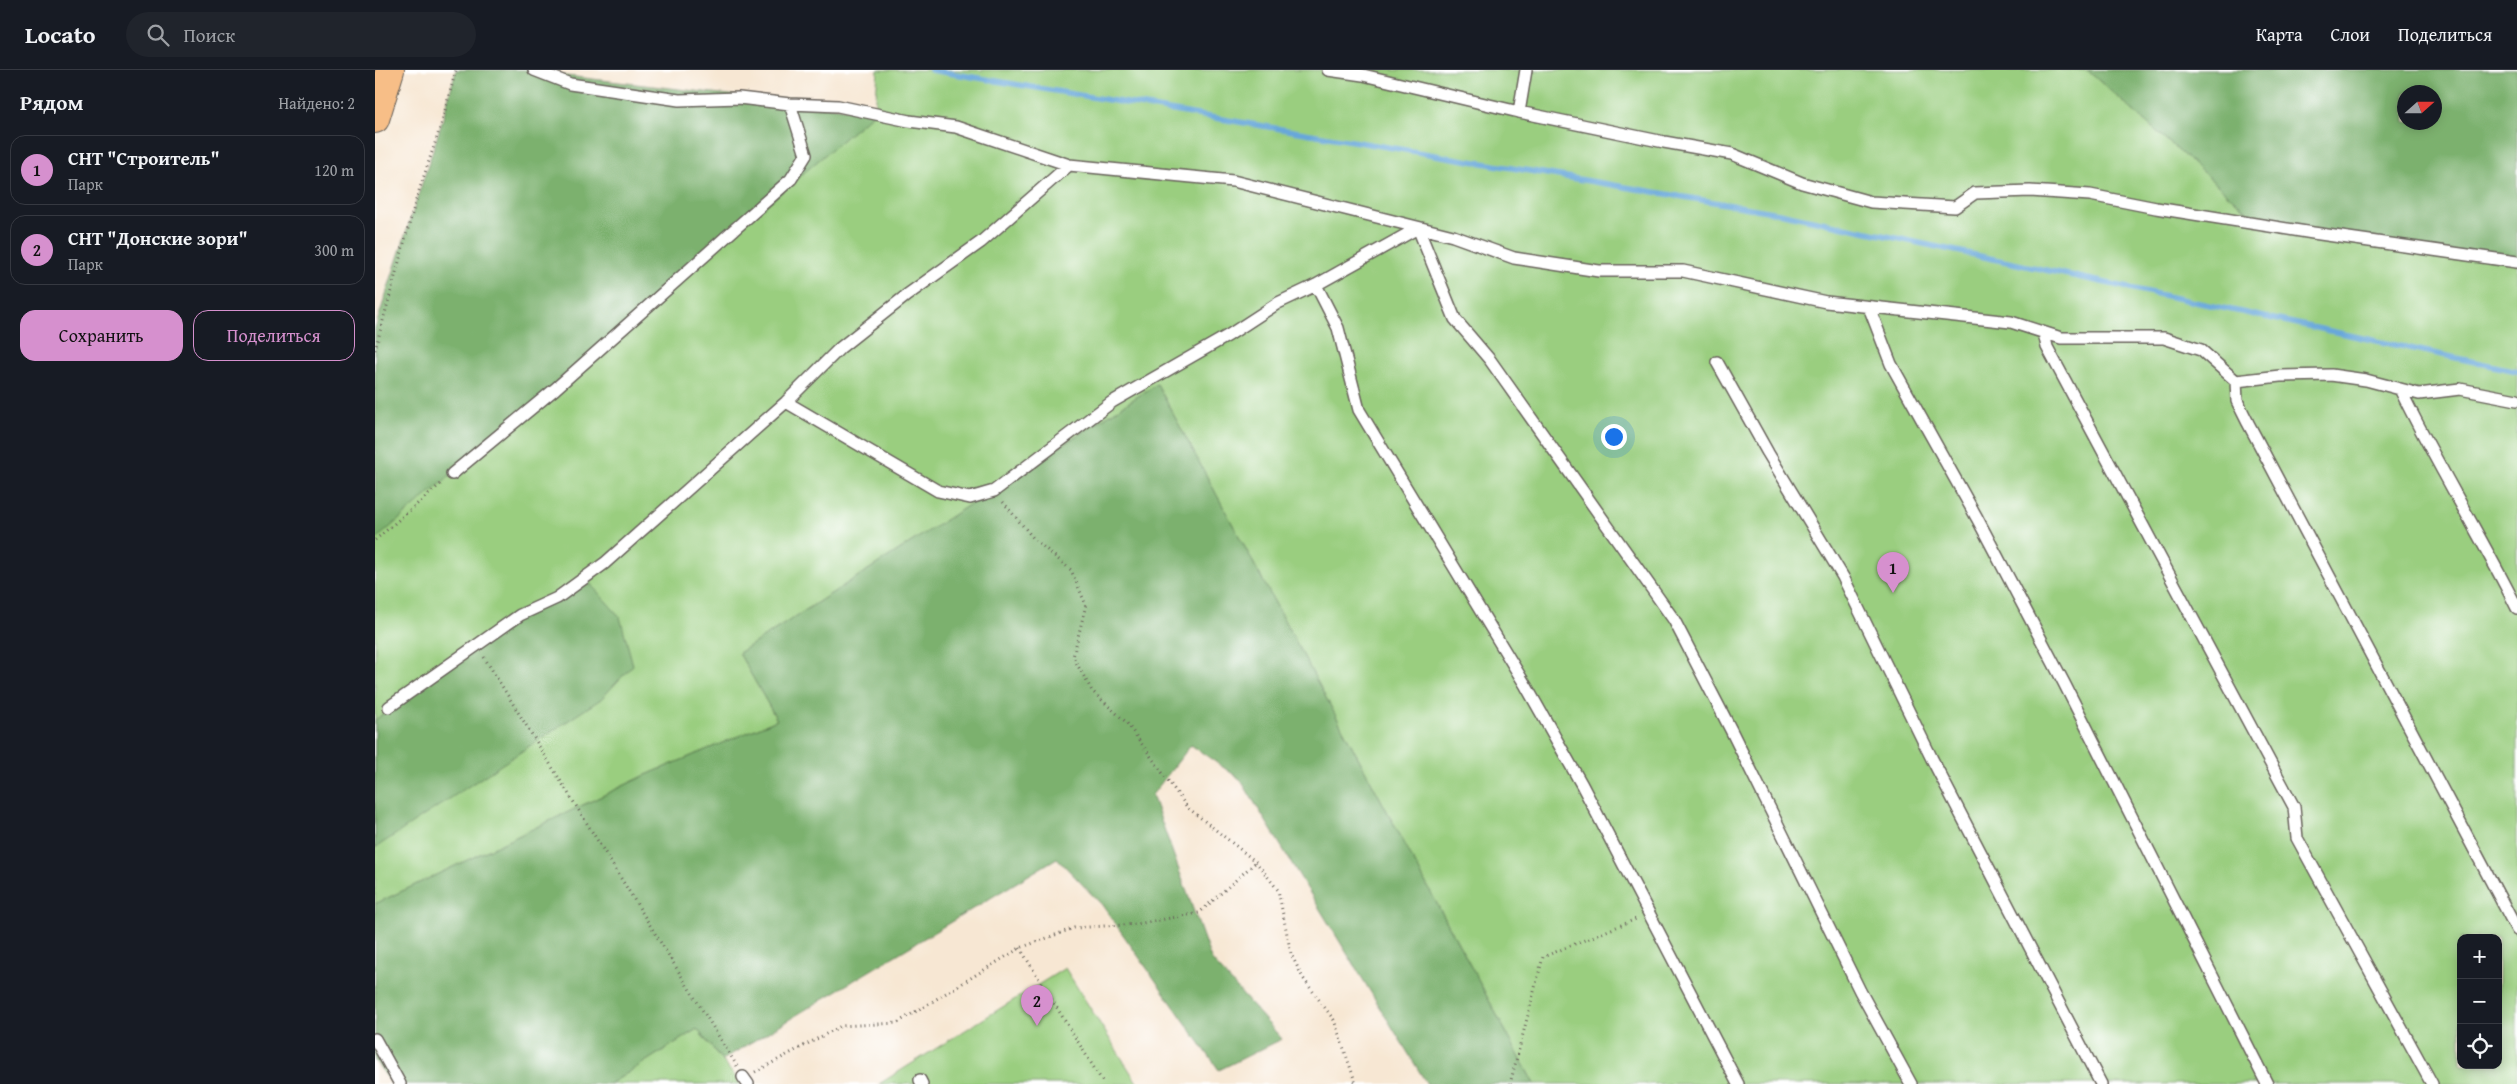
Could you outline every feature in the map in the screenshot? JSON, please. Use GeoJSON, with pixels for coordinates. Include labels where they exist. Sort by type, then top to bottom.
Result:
{"type":"FeatureCollection","features":[{"type":"Feature","properties":{"kind":"main road"},"geometry":{"type":"LineString","coordinates":[[375,119],[388,76]]}},
{"type":"Feature","properties":{"kind":"lane"},"geometry":{"type":"LineString","coordinates":[[534,70],[570,84],[679,100],[739,98],[791,104],[838,106],[909,121],[956,127],[1069,165],[1233,181],[1453,236],[1513,258],[1599,271],[1683,271],[1826,302],[2011,322],[2061,338],[2164,338],[2201,350],[2236,381],[2237,401],[2248,423],[2517,930]]}},
{"type":"Feature","properties":{"kind":"lane"},"geometry":{"type":"LineString","coordinates":[[1328,70],[1364,73],[1519,112],[1732,154],[1802,182],[1871,202],[1955,206],[1975,193],[2031,191],[2090,195],[2156,208],[2294,230],[2517,262]]}},
{"type":"Feature","properties":{"kind":"lane"},"geometry":{"type":"LineString","coordinates":[[1519,112],[1526,70]]}},
{"type":"Feature","properties":{"kind":"lane"},"geometry":{"type":"LineString","coordinates":[[453,474],[555,389],[791,179],[805,155],[791,104]]}},
{"type":"Feature","properties":{"kind":"lane"},"geometry":{"type":"LineString","coordinates":[[389,707],[520,615],[557,598],[605,564],[786,402],[840,348],[907,295],[981,242],[1069,165]]}},
{"type":"Feature","properties":{"kind":"lane"},"geometry":{"type":"LineString","coordinates":[[786,402],[938,491],[970,498],[994,491],[1112,402],[1229,335],[1278,302],[1316,285],[1418,228]]}},
{"type":"Feature","properties":{"kind":"lane"},"geometry":{"type":"LineString","coordinates":[[1418,228],[1455,319],[1490,360],[1674,620],[1731,730],[1859,992],[1911,1084]]}},
{"type":"Feature","properties":{"kind":"lane"},"geometry":{"type":"LineString","coordinates":[[1316,285],[1338,328],[1359,410],[1526,686],[1650,914],[1738,1084]]}},
{"type":"Feature","properties":{"kind":"lane"},"geometry":{"type":"LineString","coordinates":[[1869,307],[1891,364],[1977,518],[2059,675],[2267,1084]]}},
{"type":"Feature","properties":{"kind":"lane"},"geometry":{"type":"LineString","coordinates":[[2044,333],[2047,347],[2294,807],[2297,838],[2432,1084]]}},
{"type":"Feature","properties":{"kind":"lane"},"geometry":{"type":"LineString","coordinates":[[1717,362],[1768,453],[1843,577],[1932,759],[2101,1084]]}},
{"type":"Feature","properties":{"kind":"lane"},"geometry":{"type":"LineString","coordinates":[[2236,381],[2280,376],[2331,375],[2419,394],[2460,389],[2517,400]]}},
{"type":"Feature","properties":{"kind":"lane"},"geometry":{"type":"LineString","coordinates":[[2400,389],[2428,447],[2486,546],[2517,608]]}},
{"type":"Feature","properties":{"kind":"lane"},"geometry":{"type":"LineString","coordinates":[[375,1039],[399,1084]]}},
{"type":"Feature","properties":{"kind":"path"},"geometry":{"type":"LineString","coordinates":[[375,350],[415,202],[441,124],[456,70]]}},
{"type":"Feature","properties":{"kind":"path"},"geometry":{"type":"LineString","coordinates":[[375,540],[453,474]]}},
{"type":"Feature","properties":{"kind":"path"},"geometry":{"type":"LineString","coordinates":[[994,491],[1034,540],[1071,570],[1086,605],[1073,657],[1092,690],[1126,722],[1187,807],[1256,862],[1278,890],[1291,954],[1303,978],[1334,1020],[1356,1084]]}},
{"type":"Feature","properties":{"kind":"path"},"geometry":{"type":"LineString","coordinates":[[477,646],[745,1081],[841,1026],[897,1023],[1020,948],[1074,928],[1137,924],[1199,912],[1256,862]]}},
{"type":"Feature","properties":{"kind":"path"},"geometry":{"type":"LineString","coordinates":[[1510,1084],[1543,957],[1650,914]]}},
{"type":"Feature","properties":{"kind":"path"},"geometry":{"type":"LineString","coordinates":[[1020,948],[1104,1084]]}},
{"type":"Feature","properties":{"kind":"green space"},"geometry":{"type":"Polygon","coordinates":[[[456,70],[534,70],[541,73],[875,112],[375,540],[375,328],[441,125],[456,70]]]}},
{"type":"Feature","properties":{"kind":"green space"},"geometry":{"type":"Polygon","coordinates":[[[878,70],[2087,70],[2256,219],[2517,263],[2517,1084],[1534,1084],[1157,384],[739,653],[777,720],[646,775],[375,904],[375,534],[875,112],[878,70]]]}},
{"type":"Feature","properties":{"kind":"green space"},"geometry":{"type":"Polygon","coordinates":[[[2087,70],[2517,70],[2517,263],[2256,219],[2087,70]]]}},
{"type":"Feature","properties":{"kind":"green space"},"geometry":{"type":"Polygon","coordinates":[[[1157,384],[1534,1084],[1427,1084],[1240,779],[1191,745],[1152,795],[1211,959],[1282,1039],[1219,1070],[1102,905],[1057,858],[722,1060],[697,1029],[610,1084],[392,1084],[375,1061],[375,904],[646,775],[777,720],[739,653],[1157,384]]]}},
{"type":"Feature","properties":{"kind":"green space"},"geometry":{"type":"Polygon","coordinates":[[[587,580],[620,617],[633,665],[601,699],[375,848],[375,720],[516,617],[587,580]]]}},
{"type":"Feature","properties":{"kind":"green space"},"geometry":{"type":"Polygon","coordinates":[[[1065,968],[1138,1084],[879,1084],[1065,968]]]}},
{"type":"Feature","properties":{"kind":"green space"},"geometry":{"type":"Polygon","coordinates":[[[697,1029],[741,1084],[610,1084],[697,1029]]]}},
{"type":"Feature","properties":{"kind":"waterway"},"geometry":{"type":"LineString","coordinates":[[931,70],[1779,213],[2517,371]]}},
{"type":"Feature","properties":{"kind":"place","name":"СНТ \"Строитель\""},"geometry":{"type":"Point","coordinates":[1893,593]}},
{"type":"Feature","properties":{"kind":"place","name":"СНТ \"Донские зори\""},"geometry":{"type":"Point","coordinates":[1037,1026]}}]}
